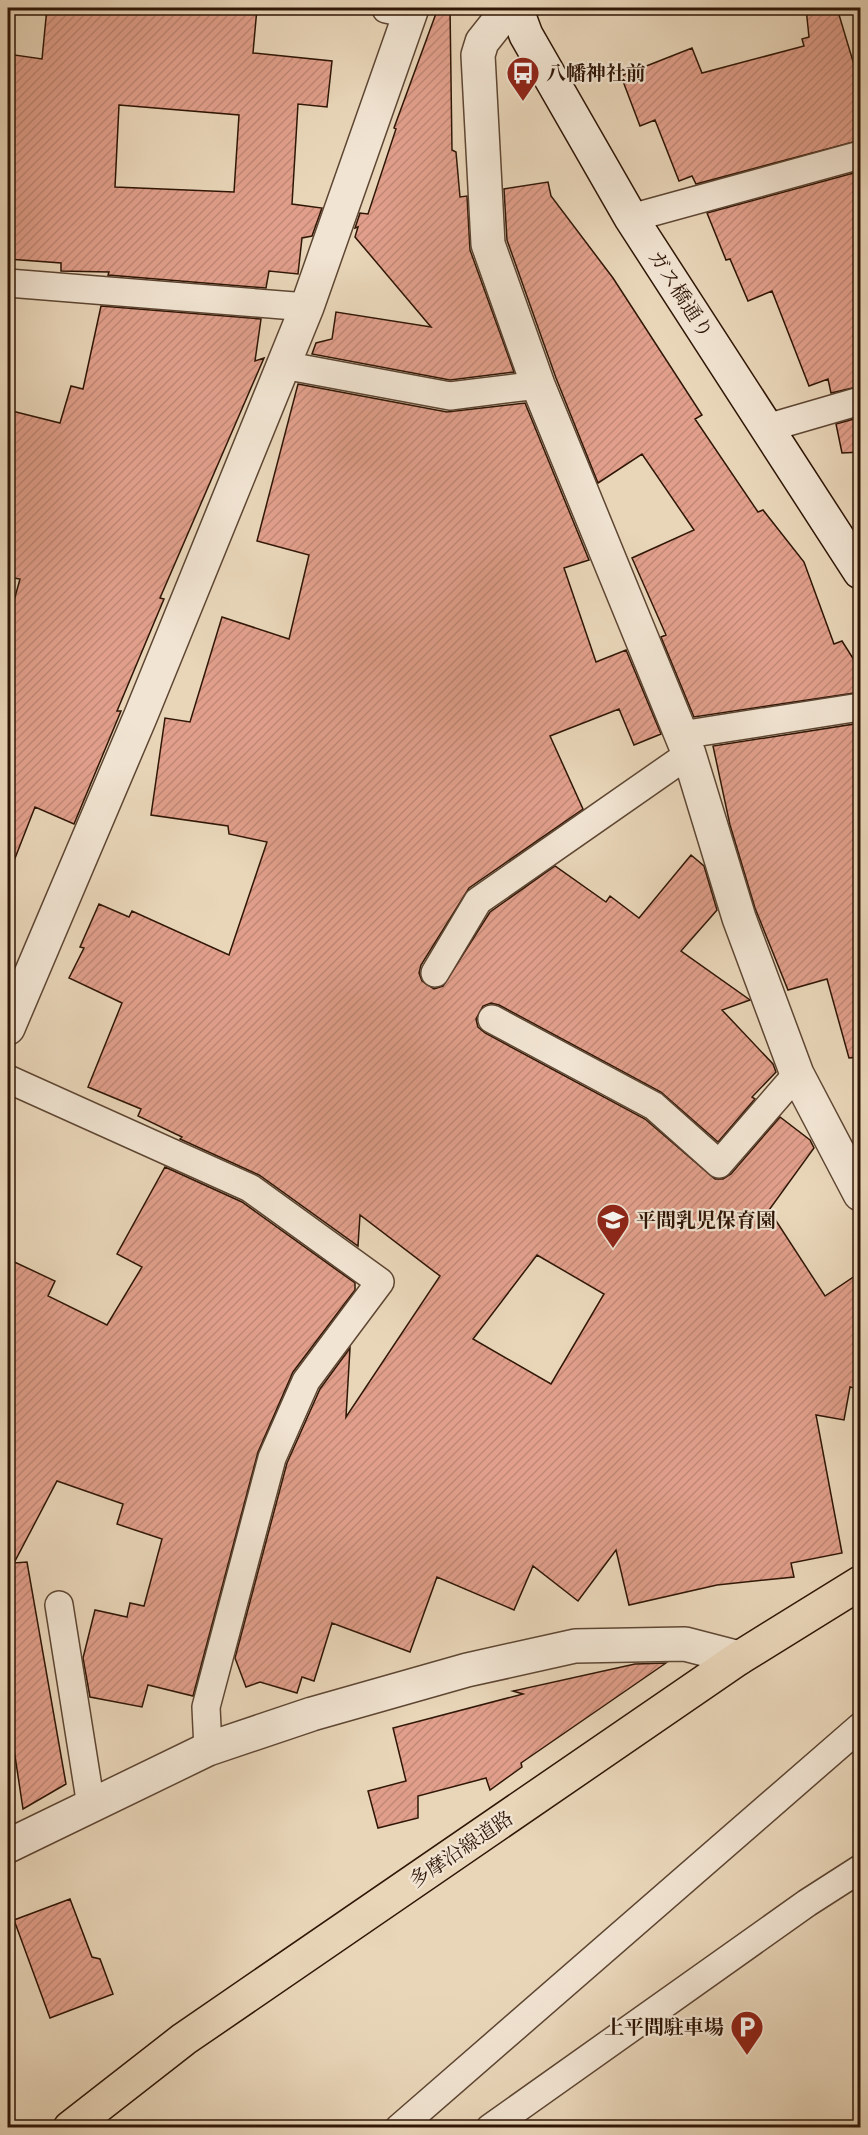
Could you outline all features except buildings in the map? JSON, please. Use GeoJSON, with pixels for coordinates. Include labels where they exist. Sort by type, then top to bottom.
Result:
{"type":"FeatureCollection","features":[{"type":"Feature","properties":{"kind":"main road","name":"多摩沿線道路"},"geometry":{"type":"LineString","coordinates":[[70,2127],[184,2039],[739,1658],[861,1584]]}},
{"type":"Feature","properties":{"kind":"street"},"geometry":{"type":"LineString","coordinates":[[509,8],[482,42],[478,55],[488,244],[538,386],[685,745],[739,918],[797,1074],[861,1194]]}},
{"type":"Feature","properties":{"kind":"street","name":"ガス橋通り"},"geometry":{"type":"LineString","coordinates":[[516,8],[526,35],[631,218],[861,573]]}},
{"type":"Feature","properties":{"kind":"street"},"geometry":{"type":"LineString","coordinates":[[8,1028],[144,707],[307,307],[403,10]]}},
{"type":"Feature","properties":{"kind":"street"},"geometry":{"type":"LineString","coordinates":[[8,1846],[208,1749],[312,1714],[456,1673],[575,1646],[685,1644],[739,1658]]}},
{"type":"Feature","properties":{"kind":"lane"},"geometry":{"type":"LineString","coordinates":[[631,218],[861,155]]}},
{"type":"Feature","properties":{"kind":"lane"},"geometry":{"type":"LineString","coordinates":[[8,283],[307,307]]}},
{"type":"Feature","properties":{"kind":"lane"},"geometry":{"type":"LineString","coordinates":[[283,365],[450,396],[538,386]]}},
{"type":"Feature","properties":{"kind":"lane"},"geometry":{"type":"LineString","coordinates":[[767,428],[861,401]]}},
{"type":"Feature","properties":{"kind":"lane"},"geometry":{"type":"LineString","coordinates":[[435,973],[478,901],[685,745],[861,707]]}},
{"type":"Feature","properties":{"kind":"lane"},"geometry":{"type":"LineString","coordinates":[[492,1019],[654,1106],[719,1164],[797,1074]]}},
{"type":"Feature","properties":{"kind":"lane"},"geometry":{"type":"LineString","coordinates":[[8,1079],[250,1188],[380,1282],[306,1382],[272,1458],[206,1707],[208,1749]]}},
{"type":"Feature","properties":{"kind":"lane"},"geometry":{"type":"LineString","coordinates":[[59,1605],[91,1806]]}},
{"type":"Feature","properties":{"kind":"lane"},"geometry":{"type":"LineString","coordinates":[[399,2127],[861,1727]]}},
{"type":"Feature","properties":{"kind":"lane"},"geometry":{"type":"LineString","coordinates":[[490,2127],[807,1903],[861,1869]]}},
{"type":"Feature","properties":{"kind":"place","name":"八幡神社前"},"geometry":{"type":"Point","coordinates":[523,102]}},
{"type":"Feature","properties":{"kind":"place","name":"平間乳児保育園"},"geometry":{"type":"Point","coordinates":[613,1249]}},
{"type":"Feature","properties":{"kind":"place","name":"上平間駐車場"},"geometry":{"type":"Point","coordinates":[747,2056]}}]}
